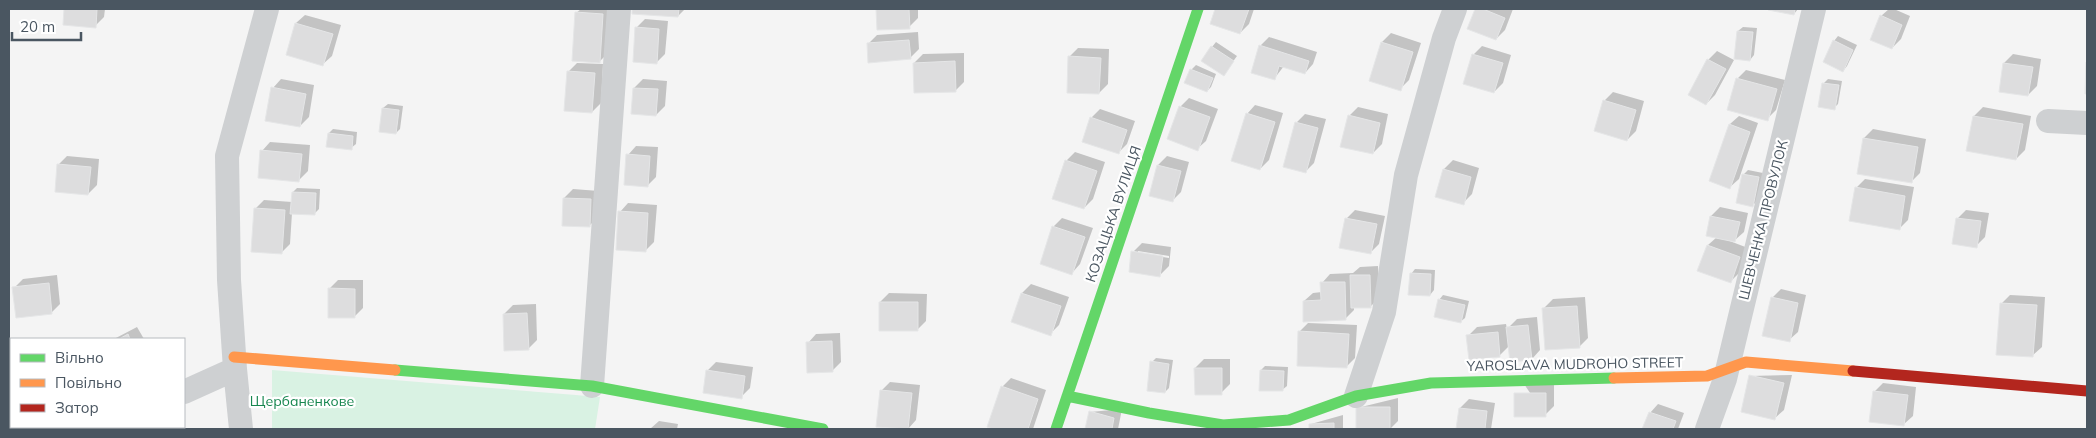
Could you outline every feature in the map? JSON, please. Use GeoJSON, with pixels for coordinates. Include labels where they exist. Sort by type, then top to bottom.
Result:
{"type":"FeatureCollection","features":[{"type":"Feature","properties":{"kind":"street"},"geometry":{"type":"LineString","coordinates":[[242,429],[229,280],[227,156],[267,9]]}},
{"type":"Feature","properties":{"kind":"street"},"geometry":{"type":"LineString","coordinates":[[592,386],[618,9]]}},
{"type":"Feature","properties":{"kind":"street","name":"КОЗАЦЬКА ВУЛИЦЯ"},"geometry":{"type":"LineString","coordinates":[[1056,429],[1198,9]]}},
{"type":"Feature","properties":{"kind":"street"},"geometry":{"type":"LineString","coordinates":[[1356,396],[1384,312],[1406,175],[1444,38],[1455,9]]}},
{"type":"Feature","properties":{"kind":"street","name":"ШЕВЧЕНКА ПРОВУЛОК"},"geometry":{"type":"LineString","coordinates":[[1707,429],[1727,369],[1814,9]]}},
{"type":"Feature","properties":{"kind":"street"},"geometry":{"type":"LineString","coordinates":[[2048,121],[2087,123]]}},
{"type":"Feature","properties":{"kind":"street","name":"YAROSLAVA MUDROHO STREET"},"geometry":{"type":"LineString","coordinates":[[1067,396],[1150,413],[1224,425],[1289,425],[1356,396],[1432,383],[1708,376],[1746,362],[2087,391]]}},
{"type":"Feature","properties":{"kind":"street"},"geometry":{"type":"LineString","coordinates":[[185,391],[235,363],[592,386],[823,429]]}},
{"type":"Feature","properties":{"kind":"green space","name":"Щербаненкове"},"geometry":{"type":"Polygon","coordinates":[[[272,370],[600,397],[595,429],[272,429],[272,370]]]}},
{"type":"Feature","properties":{"kind":"building"},"geometry":{"type":"Polygon","coordinates":[[[64,9],[97,9],[96,28],[63,25],[64,9]]]}},
{"type":"Feature","properties":{"kind":"building"},"geometry":{"type":"Polygon","coordinates":[[[632,9],[679,9],[678,17],[632,14],[632,9]]]}},
{"type":"Feature","properties":{"kind":"building"},"geometry":{"type":"Polygon","coordinates":[[[876,9],[909,9],[910,29],[877,30],[876,9]]]}},
{"type":"Feature","properties":{"kind":"building"},"geometry":{"type":"Polygon","coordinates":[[[1215,9],[1249,9],[1240,34],[1210,24],[1215,9]]]}},
{"type":"Feature","properties":{"kind":"building"},"geometry":{"type":"Polygon","coordinates":[[[1475,9],[1483,9],[1505,18],[1496,40],[1467,29],[1475,9]]]}},
{"type":"Feature","properties":{"kind":"building"},"geometry":{"type":"Polygon","coordinates":[[[1768,9],[1795,9],[1794,15],[1768,9]]]}},
{"type":"Feature","properties":{"kind":"building"},"geometry":{"type":"Polygon","coordinates":[[[575,12],[603,14],[600,63],[572,61],[575,12]]]}},
{"type":"Feature","properties":{"kind":"building"},"geometry":{"type":"Polygon","coordinates":[[[1880,15],[1902,25],[1892,49],[1870,40],[1880,15]]]}},
{"type":"Feature","properties":{"kind":"building"},"geometry":{"type":"Polygon","coordinates":[[[295,23],[333,34],[323,66],[286,55],[295,23]]]}},
{"type":"Feature","properties":{"kind":"building"},"geometry":{"type":"Polygon","coordinates":[[[635,27],[659,29],[657,64],[633,62],[635,27]]]}},
{"type":"Feature","properties":{"kind":"building"},"geometry":{"type":"Polygon","coordinates":[[[1737,31],[1753,32],[1750,61],[1734,59],[1737,31]]]}},
{"type":"Feature","properties":{"kind":"building"},"geometry":{"type":"Polygon","coordinates":[[[909,40],[911,59],[868,63],[867,43],[909,40]]]}},
{"type":"Feature","properties":{"kind":"building"},"geometry":{"type":"Polygon","coordinates":[[[1833,40],[1853,50],[1843,72],[1823,62],[1833,40]]]}},
{"type":"Feature","properties":{"kind":"building"},"geometry":{"type":"Polygon","coordinates":[[[1381,42],[1413,52],[1401,91],[1369,81],[1381,42]]]}},
{"type":"Feature","properties":{"kind":"building"},"geometry":{"type":"Polygon","coordinates":[[[1259,45],[1309,61],[1305,74],[1279,66],[1275,80],[1251,73],[1259,45]]]}},
{"type":"Feature","properties":{"kind":"building"},"geometry":{"type":"Polygon","coordinates":[[[1211,46],[1234,61],[1224,76],[1201,61],[1211,46]]]}},
{"type":"Feature","properties":{"kind":"building"},"geometry":{"type":"Polygon","coordinates":[[[1472,54],[1503,63],[1494,93],[1463,84],[1472,54]]]}},
{"type":"Feature","properties":{"kind":"building"},"geometry":{"type":"Polygon","coordinates":[[[1068,56],[1101,58],[1099,94],[1067,93],[1068,56]]]}},
{"type":"Feature","properties":{"kind":"building"},"geometry":{"type":"Polygon","coordinates":[[[1707,59],[1726,69],[1706,105],[1688,95],[1707,59]]]}},
{"type":"Feature","properties":{"kind":"building"},"geometry":{"type":"Polygon","coordinates":[[[955,61],[956,92],[914,93],[913,63],[955,61]]]}},
{"type":"Feature","properties":{"kind":"building"},"geometry":{"type":"Polygon","coordinates":[[[2086,62],[2087,94],[2085,94],[2086,62]]]}},
{"type":"Feature","properties":{"kind":"building"},"geometry":{"type":"Polygon","coordinates":[[[2003,63],[2033,67],[2028,96],[1999,92],[2003,63]]]}},
{"type":"Feature","properties":{"kind":"building"},"geometry":{"type":"Polygon","coordinates":[[[1190,69],[1213,78],[1207,92],[1184,83],[1190,69]]]}},
{"type":"Feature","properties":{"kind":"building"},"geometry":{"type":"Polygon","coordinates":[[[567,71],[595,73],[592,113],[564,111],[567,71]]]}},
{"type":"Feature","properties":{"kind":"building"},"geometry":{"type":"Polygon","coordinates":[[[1736,78],[1777,89],[1768,121],[1727,110],[1736,78]]]}},
{"type":"Feature","properties":{"kind":"building"},"geometry":{"type":"Polygon","coordinates":[[[1822,83],[1839,85],[1835,110],[1818,107],[1822,83]]]}},
{"type":"Feature","properties":{"kind":"building"},"geometry":{"type":"Polygon","coordinates":[[[271,87],[306,94],[300,127],[265,121],[271,87]]]}},
{"type":"Feature","properties":{"kind":"building"},"geometry":{"type":"Polygon","coordinates":[[[633,88],[658,89],[656,116],[631,114],[633,88]]]}},
{"type":"Feature","properties":{"kind":"building"},"geometry":{"type":"Polygon","coordinates":[[[1603,100],[1636,110],[1627,141],[1594,131],[1603,100]]]}},
{"type":"Feature","properties":{"kind":"building"},"geometry":{"type":"Polygon","coordinates":[[[1179,106],[1210,117],[1198,151],[1167,139],[1179,106]]]}},
{"type":"Feature","properties":{"kind":"building"},"geometry":{"type":"Polygon","coordinates":[[[382,108],[399,110],[396,134],[379,132],[382,108]]]}},
{"type":"Feature","properties":{"kind":"building"},"geometry":{"type":"Polygon","coordinates":[[[1246,113],[1275,122],[1260,170],[1231,161],[1246,113]]]}},
{"type":"Feature","properties":{"kind":"building"},"geometry":{"type":"Polygon","coordinates":[[[1348,115],[1380,123],[1373,154],[1340,147],[1348,115]]]}},
{"type":"Feature","properties":{"kind":"building"},"geometry":{"type":"Polygon","coordinates":[[[1973,116],[2023,124],[2016,160],[1966,151],[1973,116]]]}},
{"type":"Feature","properties":{"kind":"building"},"geometry":{"type":"Polygon","coordinates":[[[1090,117],[1127,130],[1119,154],[1082,142],[1090,117]]]}},
{"type":"Feature","properties":{"kind":"building"},"geometry":{"type":"Polygon","coordinates":[[[1295,122],[1318,128],[1306,173],[1283,167],[1295,122]]]}},
{"type":"Feature","properties":{"kind":"building"},"geometry":{"type":"Polygon","coordinates":[[[1729,124],[1750,132],[1730,189],[1709,181],[1729,124]]]}},
{"type":"Feature","properties":{"kind":"building"},"geometry":{"type":"Polygon","coordinates":[[[328,133],[353,136],[352,150],[326,147],[328,133]]]}},
{"type":"Feature","properties":{"kind":"building"},"geometry":{"type":"Polygon","coordinates":[[[1863,138],[1918,147],[1912,183],[1857,174],[1863,138]]]}},
{"type":"Feature","properties":{"kind":"building"},"geometry":{"type":"Polygon","coordinates":[[[260,150],[302,154],[299,182],[258,178],[260,150]]]}},
{"type":"Feature","properties":{"kind":"building"},"geometry":{"type":"Polygon","coordinates":[[[626,154],[650,156],[648,187],[624,185],[626,154]]]}},
{"type":"Feature","properties":{"kind":"building"},"geometry":{"type":"Polygon","coordinates":[[[1065,160],[1097,171],[1084,209],[1052,199],[1065,160]]]}},
{"type":"Feature","properties":{"kind":"building"},"geometry":{"type":"Polygon","coordinates":[[[57,164],[91,167],[88,195],[55,192],[57,164]]]}},
{"type":"Feature","properties":{"kind":"building"},"geometry":{"type":"Polygon","coordinates":[[[1157,165],[1181,171],[1173,202],[1149,196],[1157,165]]]}},
{"type":"Feature","properties":{"kind":"building"},"geometry":{"type":"Polygon","coordinates":[[[1443,169],[1471,177],[1464,205],[1435,197],[1443,169]]]}},
{"type":"Feature","properties":{"kind":"building"},"geometry":{"type":"Polygon","coordinates":[[[1742,174],[1759,177],[1753,207],[1736,203],[1742,174]]]}},
{"type":"Feature","properties":{"kind":"building"},"geometry":{"type":"Polygon","coordinates":[[[1855,187],[1905,196],[1900,230],[1849,221],[1855,187]]]}},
{"type":"Feature","properties":{"kind":"building"},"geometry":{"type":"Polygon","coordinates":[[[292,192],[316,193],[315,215],[290,214],[292,192]]]}},
{"type":"Feature","properties":{"kind":"building"},"geometry":{"type":"Polygon","coordinates":[[[563,198],[591,199],[590,227],[562,226],[563,198]]]}},
{"type":"Feature","properties":{"kind":"building"},"geometry":{"type":"Polygon","coordinates":[[[254,208],[285,210],[282,254],[251,252],[254,208]]]}},
{"type":"Feature","properties":{"kind":"building"},"geometry":{"type":"Polygon","coordinates":[[[618,211],[648,213],[646,252],[616,250],[618,211]]]}},
{"type":"Feature","properties":{"kind":"building"},"geometry":{"type":"Polygon","coordinates":[[[1710,216],[1740,222],[1735,242],[1706,236],[1710,216]]]}},
{"type":"Feature","properties":{"kind":"building"},"geometry":{"type":"Polygon","coordinates":[[[1345,218],[1377,224],[1371,254],[1339,248],[1345,218]]]}},
{"type":"Feature","properties":{"kind":"building"},"geometry":{"type":"Polygon","coordinates":[[[1956,218],[1981,221],[1977,248],[1952,244],[1956,218]]]}},
{"type":"Feature","properties":{"kind":"building"},"geometry":{"type":"Polygon","coordinates":[[[1052,226],[1085,237],[1072,275],[1040,264],[1052,226]]]}},
{"type":"Feature","properties":{"kind":"building"},"geometry":{"type":"Polygon","coordinates":[[[1707,245],[1740,257],[1731,283],[1697,271],[1707,245]]]}},
{"type":"Feature","properties":{"kind":"building"},"geometry":{"type":"Polygon","coordinates":[[[1131,251],[1163,256],[1160,277],[1129,272],[1131,251]]]}},
{"type":"Feature","properties":{"kind":"building"},"geometry":{"type":"Polygon","coordinates":[[[1410,273],[1431,274],[1430,296],[1408,295],[1410,273]]]}},
{"type":"Feature","properties":{"kind":"building"},"geometry":{"type":"Polygon","coordinates":[[[1350,275],[1370,275],[1371,308],[1351,308],[1350,275]]]}},
{"type":"Feature","properties":{"kind":"building"},"geometry":{"type":"Polygon","coordinates":[[[1320,282],[1345,282],[1346,320],[1303,322],[1303,301],[1321,300],[1320,282]]]}},
{"type":"Feature","properties":{"kind":"building"},"geometry":{"type":"Polygon","coordinates":[[[49,283],[52,314],[16,318],[12,287],[49,283]]]}},
{"type":"Feature","properties":{"kind":"building"},"geometry":{"type":"Polygon","coordinates":[[[328,288],[355,289],[355,318],[328,318],[328,288]]]}},
{"type":"Feature","properties":{"kind":"building"},"geometry":{"type":"Polygon","coordinates":[[[1021,293],[1061,306],[1051,336],[1011,322],[1021,293]]]}},
{"type":"Feature","properties":{"kind":"building"},"geometry":{"type":"Polygon","coordinates":[[[1771,297],[1798,303],[1790,342],[1762,336],[1771,297]]]}},
{"type":"Feature","properties":{"kind":"building"},"geometry":{"type":"Polygon","coordinates":[[[1438,299],[1465,305],[1461,323],[1434,317],[1438,299]]]}},
{"type":"Feature","properties":{"kind":"building"},"geometry":{"type":"Polygon","coordinates":[[[879,302],[918,302],[918,331],[879,331],[879,302]]]}},
{"type":"Feature","properties":{"kind":"building"},"geometry":{"type":"Polygon","coordinates":[[[2000,303],[2037,305],[2033,357],[1996,355],[2000,303]]]}},
{"type":"Feature","properties":{"kind":"building"},"geometry":{"type":"Polygon","coordinates":[[[1577,306],[1580,348],[1545,350],[1542,308],[1577,306]]]}},
{"type":"Feature","properties":{"kind":"building"},"geometry":{"type":"Polygon","coordinates":[[[527,313],[529,350],[504,351],[503,314],[527,313]]]}},
{"type":"Feature","properties":{"kind":"building"},"geometry":{"type":"Polygon","coordinates":[[[1528,325],[1532,360],[1510,362],[1506,327],[1528,325]]]}},
{"type":"Feature","properties":{"kind":"building"},"geometry":{"type":"Polygon","coordinates":[[[1298,331],[1349,334],[1347,368],[1297,366],[1298,331]]]}},
{"type":"Feature","properties":{"kind":"building"},"geometry":{"type":"Polygon","coordinates":[[[1498,332],[1500,357],[1469,360],[1466,335],[1498,332]]]}},
{"type":"Feature","properties":{"kind":"building"},"geometry":{"type":"Polygon","coordinates":[[[128,334],[130,338],[121,338],[128,334]]]}},
{"type":"Feature","properties":{"kind":"building"},"geometry":{"type":"Polygon","coordinates":[[[832,341],[833,372],[807,373],[806,342],[832,341]]]}},
{"type":"Feature","properties":{"kind":"building"},"geometry":{"type":"Polygon","coordinates":[[[1150,361],[1169,364],[1165,393],[1147,391],[1150,361]]]}},
{"type":"Feature","properties":{"kind":"building"},"geometry":{"type":"Polygon","coordinates":[[[1194,368],[1222,368],[1222,395],[1195,395],[1194,368]]]}},
{"type":"Feature","properties":{"kind":"building"},"geometry":{"type":"Polygon","coordinates":[[[706,370],[745,376],[742,399],[703,393],[706,370]]]}},
{"type":"Feature","properties":{"kind":"building"},"geometry":{"type":"Polygon","coordinates":[[[1260,370],[1284,371],[1283,391],[1259,391],[1260,370]]]}},
{"type":"Feature","properties":{"kind":"building"},"geometry":{"type":"Polygon","coordinates":[[[1749,375],[1784,383],[1775,420],[1741,412],[1749,375]]]}},
{"type":"Feature","properties":{"kind":"building"},"geometry":{"type":"Polygon","coordinates":[[[1001,386],[1038,399],[1028,429],[993,429],[987,427],[1001,386]]]}},
{"type":"Feature","properties":{"kind":"building"},"geometry":{"type":"Polygon","coordinates":[[[880,390],[912,393],[908,429],[876,427],[880,390]]]}},
{"type":"Feature","properties":{"kind":"building"},"geometry":{"type":"Polygon","coordinates":[[[1873,391],[1908,395],[1904,426],[1869,422],[1873,391]]]}},
{"type":"Feature","properties":{"kind":"building"},"geometry":{"type":"Polygon","coordinates":[[[1514,393],[1546,393],[1546,417],[1514,417],[1514,393]]]}},
{"type":"Feature","properties":{"kind":"building"},"geometry":{"type":"Polygon","coordinates":[[[1356,407],[1390,407],[1390,429],[1356,429],[1356,407]]]}},
{"type":"Feature","properties":{"kind":"building"},"geometry":{"type":"Polygon","coordinates":[[[1459,408],[1487,411],[1485,429],[1456,429],[1459,408]]]}},
{"type":"Feature","properties":{"kind":"building"},"geometry":{"type":"Polygon","coordinates":[[[1089,411],[1114,418],[1112,429],[1085,429],[1089,411]]]}},
{"type":"Feature","properties":{"kind":"building"},"geometry":{"type":"Polygon","coordinates":[[[1649,412],[1676,421],[1673,429],[1642,429],[1649,412]]]}},
{"type":"Feature","properties":{"kind":"building"},"geometry":{"type":"Polygon","coordinates":[[[1334,423],[1334,429],[1309,429],[1309,424],[1334,423]]]}},
{"type":"Feature","properties":{"kind":"traffic: fast"},"geometry":{"type":"LineString","coordinates":[[1056,429],[1198,9]]}},
{"type":"Feature","properties":{"kind":"traffic: fast"},"geometry":{"type":"LineString","coordinates":[[395,370],[592,386],[823,429]]}},
{"type":"Feature","properties":{"kind":"traffic: fast"},"geometry":{"type":"LineString","coordinates":[[1067,396],[1149,413],[1223,425],[1289,420],[1356,396],[1431,383],[1614,378]]}},
{"type":"Feature","properties":{"kind":"traffic: slow"},"geometry":{"type":"LineString","coordinates":[[234,357],[395,370]]}},
{"type":"Feature","properties":{"kind":"traffic: slow"},"geometry":{"type":"LineString","coordinates":[[1614,378],[1707,376],[1746,362],[1853,371]]}},
{"type":"Feature","properties":{"kind":"traffic: jam"},"geometry":{"type":"LineString","coordinates":[[1853,371],[2087,391]]}}]}
